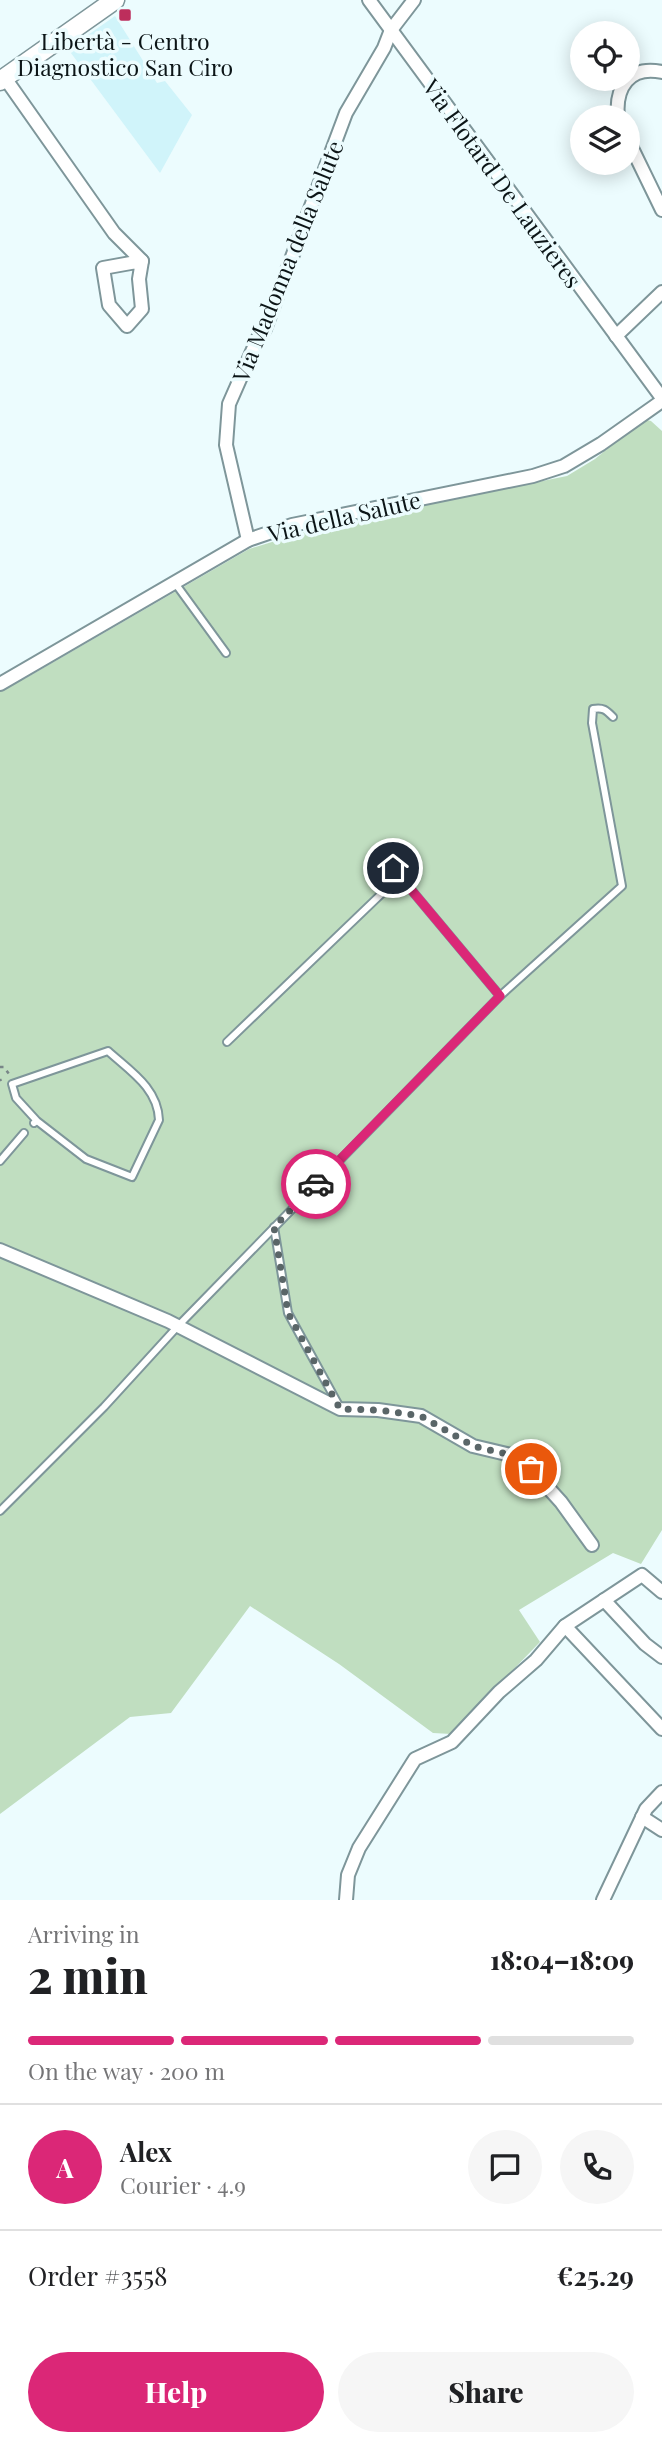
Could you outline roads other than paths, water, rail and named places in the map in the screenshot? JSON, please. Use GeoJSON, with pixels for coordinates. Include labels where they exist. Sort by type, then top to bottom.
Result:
{"type":"FeatureCollection","features":[{"type":"Feature","properties":{"kind":"street"},"geometry":{"type":"LineString","coordinates":[[116,0],[3,75],[114,233],[142,261]]}},
{"type":"Feature","properties":{"kind":"street","name":"Via Flotard De Lauzieres"},"geometry":{"type":"LineString","coordinates":[[369,0],[662,400]]}},
{"type":"Feature","properties":{"kind":"street","name":"Via Madonna della Salute"},"geometry":{"type":"LineString","coordinates":[[248,540],[226,444],[229,404],[258,338],[265,329],[346,113],[384,48],[391,30],[414,0]]}},
{"type":"Feature","properties":{"kind":"street"},"geometry":{"type":"LineString","coordinates":[[617,105],[622,85],[636,73],[650,69],[662,72]]}},
{"type":"Feature","properties":{"kind":"street"},"geometry":{"type":"LineString","coordinates":[[640,165],[662,210]]}},
{"type":"Feature","properties":{"kind":"street"},"geometry":{"type":"LineString","coordinates":[[142,261],[139,279],[142,309],[127,326],[109,304],[103,268],[142,261]]}},
{"type":"Feature","properties":{"kind":"street"},"geometry":{"type":"LineString","coordinates":[[616,336],[662,292]]}},
{"type":"Feature","properties":{"kind":"street","name":"Via della Salute"},"geometry":{"type":"LineString","coordinates":[[0,684],[248,540],[292,524],[533,476],[554,469],[601,444],[662,400]]}},
{"type":"Feature","properties":{"kind":"street"},"geometry":{"type":"LineString","coordinates":[[0,1250],[178,1326],[340,1409],[378,1410],[421,1416],[473,1446],[515,1456],[531,1469],[561,1502],[592,1545]]}},
{"type":"Feature","properties":{"kind":"street"},"geometry":{"type":"LineString","coordinates":[[346,1900],[348,1875],[359,1848],[415,1759],[452,1742],[499,1692],[536,1660],[565,1626],[642,1575],[662,1592]]}},
{"type":"Feature","properties":{"kind":"street"},"geometry":{"type":"LineString","coordinates":[[604,1600],[645,1644],[662,1657]]}},
{"type":"Feature","properties":{"kind":"street"},"geometry":{"type":"LineString","coordinates":[[565,1626],[662,1729]]}},
{"type":"Feature","properties":{"kind":"street"},"geometry":{"type":"LineString","coordinates":[[603,1900],[646,1809],[662,1792]]}},
{"type":"Feature","properties":{"kind":"street"},"geometry":{"type":"LineString","coordinates":[[642,1817],[662,1830]]}},
{"type":"Feature","properties":{"kind":"lane"},"geometry":{"type":"LineString","coordinates":[[175,583],[226,653]]}},
{"type":"Feature","properties":{"kind":"lane"},"geometry":{"type":"LineString","coordinates":[[0,1511],[104,1407],[178,1326],[500,996],[622,886],[592,723],[593,709],[600,707],[613,717]]}},
{"type":"Feature","properties":{"kind":"lane"},"geometry":{"type":"LineString","coordinates":[[393,868],[500,996]]}},
{"type":"Feature","properties":{"kind":"lane"},"geometry":{"type":"LineString","coordinates":[[227,1042],[400,876]]}},
{"type":"Feature","properties":{"kind":"lane"},"geometry":{"type":"LineString","coordinates":[[108,1051],[149,1089],[159,1110],[159,1120],[132,1177],[86,1159],[36,1122],[16,1098],[12,1084],[108,1051]]}},
{"type":"Feature","properties":{"kind":"lane"},"geometry":{"type":"LineString","coordinates":[[2,1157],[24,1133]]}},
{"type":"Feature","properties":{"kind":"lane"},"geometry":{"type":"LineString","coordinates":[[274,1227],[288,1313],[340,1409]]}},
{"type":"Feature","properties":{"kind":"place","name":"Libertà - Centro Diagnostico San Ciro"},"geometry":{"type":"Point","coordinates":[125,15]}}]}
